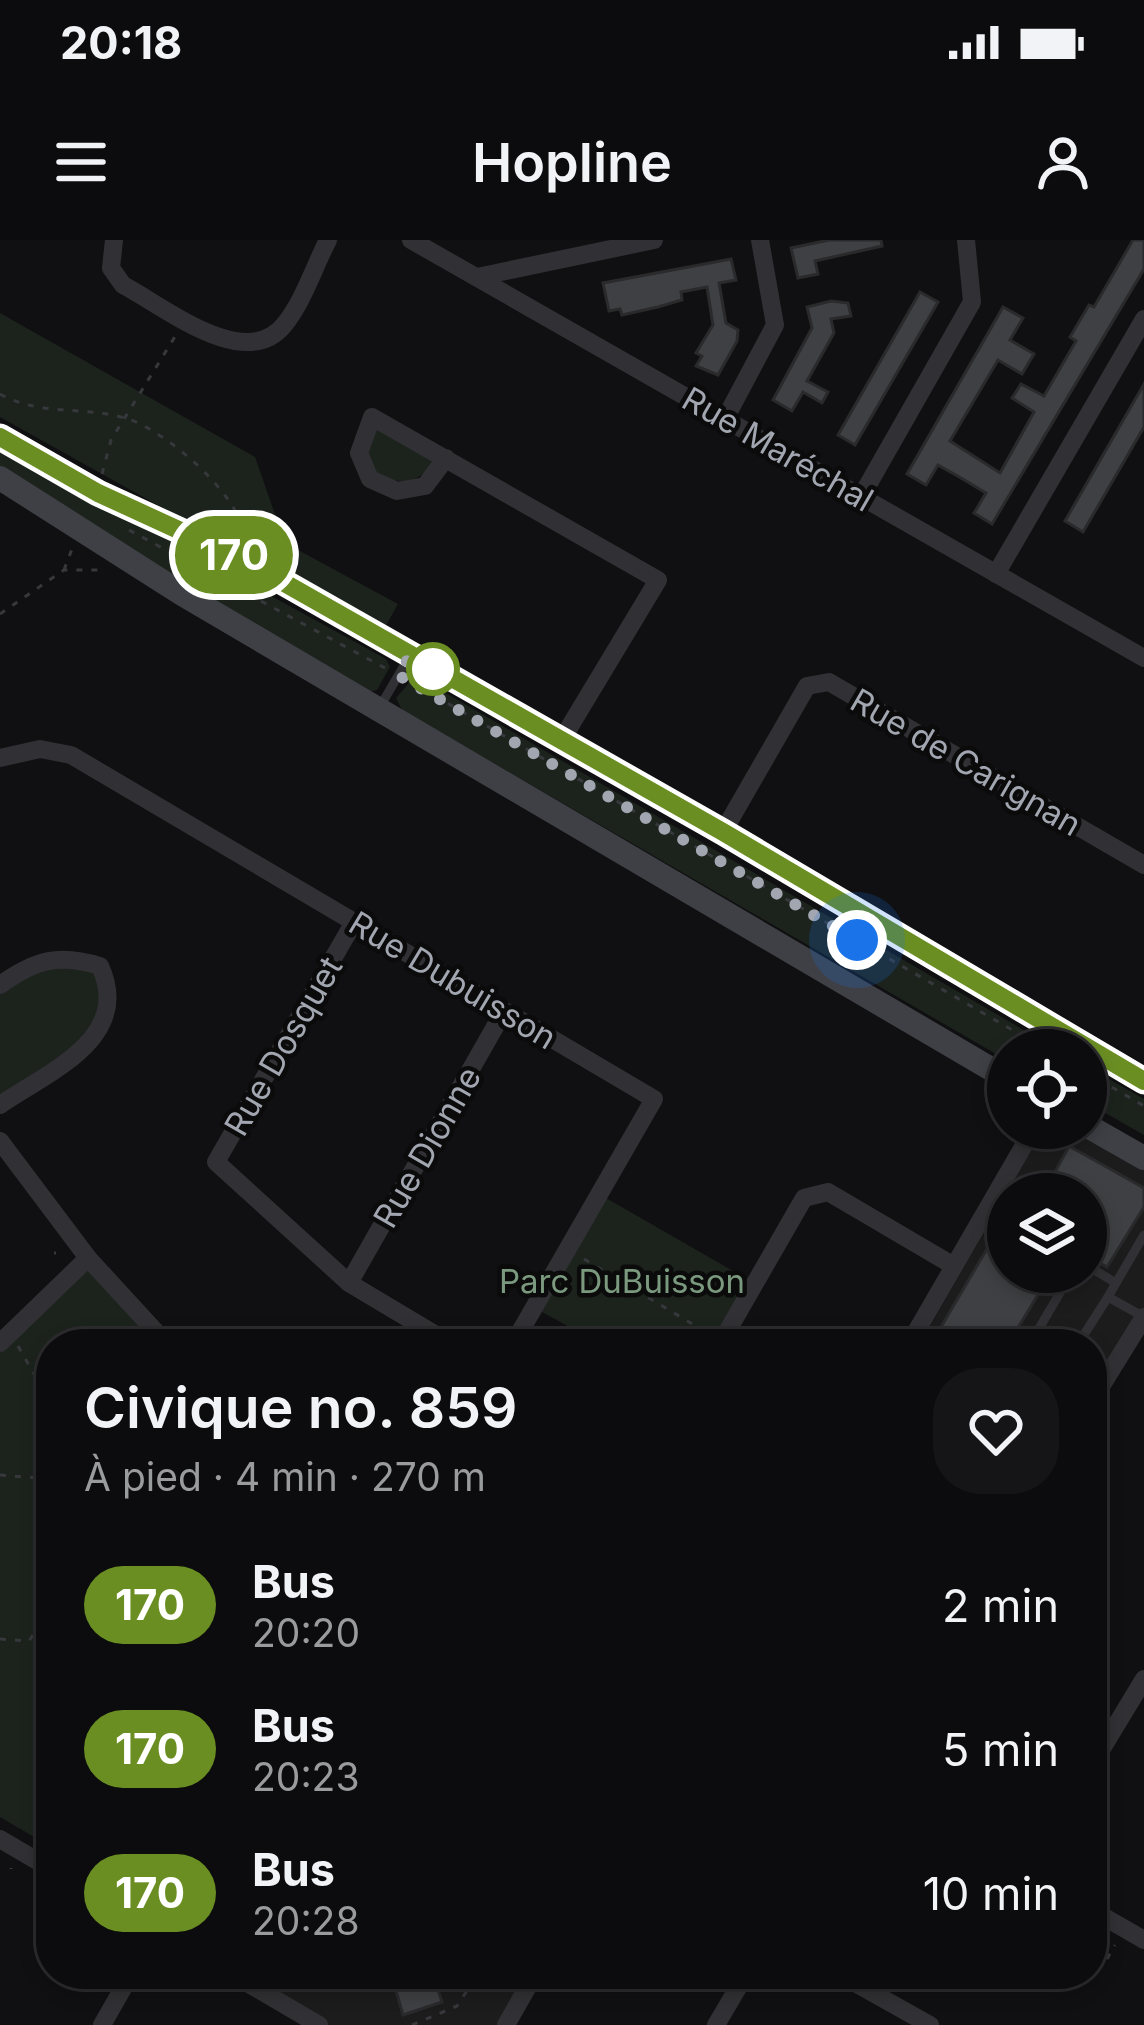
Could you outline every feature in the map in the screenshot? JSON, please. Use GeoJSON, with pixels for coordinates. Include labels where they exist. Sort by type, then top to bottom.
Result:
{"type":"FeatureCollection","features":[{"type":"Feature","properties":{"kind":"main road"},"geometry":{"type":"LineString","coordinates":[[0,437],[98,493],[246,561],[404,665],[561,741],[723,832],[1144,1081]]}},
{"type":"Feature","properties":{"kind":"main road"},"geometry":{"type":"LineString","coordinates":[[0,478],[378,710],[987,1067]]}},
{"type":"Feature","properties":{"kind":"main road"},"geometry":{"type":"LineString","coordinates":[[1107,1136],[1144,1158]]}},
{"type":"Feature","properties":{"kind":"street"},"geometry":{"type":"LineString","coordinates":[[114,240],[111,268],[123,285],[239,345],[266,343],[286,323],[328,240]]}},
{"type":"Feature","properties":{"kind":"street","name":"Rue Maréchal"},"geometry":{"type":"LineString","coordinates":[[411,240],[1144,657]]}},
{"type":"Feature","properties":{"kind":"street"},"geometry":{"type":"LineString","coordinates":[[477,278],[654,240]]}},
{"type":"Feature","properties":{"kind":"street"},"geometry":{"type":"LineString","coordinates":[[725,419],[776,326],[760,240]]}},
{"type":"Feature","properties":{"kind":"street"},"geometry":{"type":"LineString","coordinates":[[861,497],[972,302],[966,240]]}},
{"type":"Feature","properties":{"kind":"street"},"geometry":{"type":"LineString","coordinates":[[996,574],[1144,319]]}},
{"type":"Feature","properties":{"kind":"street"},"geometry":{"type":"LineString","coordinates":[[446,458],[425,486],[397,491],[370,479],[359,453],[372,417],[446,458],[658,580],[561,741]]}},
{"type":"Feature","properties":{"kind":"street","name":"Rue de Carignan"},"geometry":{"type":"LineString","coordinates":[[723,832],[808,686],[829,682],[1144,865]]}},
{"type":"Feature","properties":{"kind":"street","name":"Rue Dubuisson"},"geometry":{"type":"LineString","coordinates":[[0,758],[40,749],[71,755],[654,1099],[522,1329]]}},
{"type":"Feature","properties":{"kind":"street","name":"Rue Dosquet"},"geometry":{"type":"LineString","coordinates":[[354,922],[217,1162],[349,1283],[426,1329]]}},
{"type":"Feature","properties":{"kind":"street"},"geometry":{"type":"LineString","coordinates":[[0,985],[32,963],[68,956],[100,966],[111,991],[104,1025],[86,1046],[0,1105]]}},
{"type":"Feature","properties":{"kind":"street","name":"Rue Dionne"},"geometry":{"type":"LineString","coordinates":[[349,1283],[505,1011]]}},
{"type":"Feature","properties":{"kind":"street"},"geometry":{"type":"LineString","coordinates":[[0,1141],[88,1258],[153,1329]]}},
{"type":"Feature","properties":{"kind":"street"},"geometry":{"type":"LineString","coordinates":[[918,1329],[1022,1149]]}},
{"type":"Feature","properties":{"kind":"street"},"geometry":{"type":"LineString","coordinates":[[728,1329],[804,1198],[828,1192],[954,1266]]}},
{"type":"Feature","properties":{"kind":"street"},"geometry":{"type":"LineString","coordinates":[[8,1344],[88,1258]]}},
{"type":"Feature","properties":{"kind":"street"},"geometry":{"type":"LineString","coordinates":[[1107,1377],[1144,1317]]}},
{"type":"Feature","properties":{"kind":"street"},"geometry":{"type":"LineString","coordinates":[[1107,1741],[1144,1679]]}},
{"type":"Feature","properties":{"kind":"street"},"geometry":{"type":"LineString","coordinates":[[6,1857],[36,1865]]}},
{"type":"Feature","properties":{"kind":"street"},"geometry":{"type":"LineString","coordinates":[[1107,1919],[1144,1940]]}},
{"type":"Feature","properties":{"kind":"street"},"geometry":{"type":"LineString","coordinates":[[102,2025],[122,1989]]}},
{"type":"Feature","properties":{"kind":"street"},"geometry":{"type":"LineString","coordinates":[[256,1989],[309,2023]]}},
{"type":"Feature","properties":{"kind":"street"},"geometry":{"type":"LineString","coordinates":[[506,2025],[527,1989]]}},
{"type":"Feature","properties":{"kind":"street"},"geometry":{"type":"LineString","coordinates":[[716,2025],[737,1989]]}},
{"type":"Feature","properties":{"kind":"street"},"geometry":{"type":"LineString","coordinates":[[865,1989],[929,2025]]}},
{"type":"Feature","properties":{"kind":"lane"},"geometry":{"type":"LineString","coordinates":[[378,710],[404,665]]}},
{"type":"Feature","properties":{"kind":"lane"},"geometry":{"type":"LineString","coordinates":[[1088,1329],[1144,1235]]}},
{"type":"Feature","properties":{"kind":"lane"},"geometry":{"type":"LineString","coordinates":[[1107,1278],[1116,1283]]}},
{"type":"Feature","properties":{"kind":"lane"},"geometry":{"type":"LineString","coordinates":[[1039,1329],[1060,1293]]}},
{"type":"Feature","properties":{"kind":"lane"},"geometry":{"type":"LineString","coordinates":[[1108,1297],[1144,1317]]}},
{"type":"Feature","properties":{"kind":"path"},"geometry":{"type":"LineString","coordinates":[[129,419],[185,318]]}},
{"type":"Feature","properties":{"kind":"path"},"geometry":{"type":"LineString","coordinates":[[0,394],[20,406],[129,419],[205,470],[242,521],[246,561]]}},
{"type":"Feature","properties":{"kind":"path"},"geometry":{"type":"LineString","coordinates":[[111,521],[404,665],[1012,1029]]}},
{"type":"Feature","properties":{"kind":"path"},"geometry":{"type":"LineString","coordinates":[[0,614],[64,570]]}},
{"type":"Feature","properties":{"kind":"path"},"geometry":{"type":"LineString","coordinates":[[1107,1084],[1144,1106]]}},
{"type":"Feature","properties":{"kind":"path"},"geometry":{"type":"LineString","coordinates":[[568,1250],[697,1329]]}},
{"type":"Feature","properties":{"kind":"path"},"geometry":{"type":"LineString","coordinates":[[8,1344],[36,1383]]}},
{"type":"Feature","properties":{"kind":"path"},"geometry":{"type":"LineString","coordinates":[[0,1475],[36,1478]]}},
{"type":"Feature","properties":{"kind":"path"},"geometry":{"type":"LineString","coordinates":[[0,1639],[29,1641],[36,1630]]}},
{"type":"Feature","properties":{"kind":"path"},"geometry":{"type":"LineString","coordinates":[[1107,1959],[1116,1943]]}},
{"type":"Feature","properties":{"kind":"path"},"geometry":{"type":"LineString","coordinates":[[412,2025],[457,2006],[470,1989]]}},
{"type":"Feature","properties":{"kind":"shaded area"},"geometry":{"type":"Polygon","coordinates":[[[1107,1124],[1144,1145],[1144,1334],[1107,1394],[1107,1329],[929,1329],[987,1227],[987,1293],[1107,1293],[1107,1173],[1018,1173],[1032,1149],[1107,1149],[1107,1124]]]}},
{"type":"Feature","properties":{"kind":"shaded area"},"geometry":{"type":"Polygon","coordinates":[[[258,1989],[526,1989],[506,2025],[319,2025],[258,1989]]]}},
{"type":"Feature","properties":{"kind":"green space"},"geometry":{"type":"Polygon","coordinates":[[[0,313],[255,457],[285,543],[398,604],[383,631],[0,417],[0,313]]]}},
{"type":"Feature","properties":{"kind":"green space"},"geometry":{"type":"Polygon","coordinates":[[[376,427],[437,462],[409,480],[376,474],[367,452],[376,427]]]}},
{"type":"Feature","properties":{"kind":"green space"},"geometry":{"type":"Polygon","coordinates":[[[0,447],[386,659],[390,667],[377,690],[368,692],[194,592],[0,469],[0,447]]]}},
{"type":"Feature","properties":{"kind":"green space"},"geometry":{"type":"Polygon","coordinates":[[[413,678],[420,678],[1022,1029],[987,1029],[987,1049],[402,710],[396,698],[413,678]]]}},
{"type":"Feature","properties":{"kind":"green space"},"geometry":{"type":"Polygon","coordinates":[[[32,963],[100,966],[104,1025],[0,1105],[0,985],[32,963]]]}},
{"type":"Feature","properties":{"kind":"green space"},"geometry":{"type":"Polygon","coordinates":[[[1107,1078],[1144,1099],[1144,1135],[1107,1114],[1107,1078]]]}},
{"type":"Feature","properties":{"kind":"green space","name":"Parc DuBuisson"},"geometry":{"type":"Polygon","coordinates":[[[599,1194],[754,1283],[728,1329],[573,1329],[535,1308],[599,1194]]]}},
{"type":"Feature","properties":{"kind":"green space"},"geometry":{"type":"Polygon","coordinates":[[[88,1258],[153,1329],[36,1329],[36,1838],[0,1817],[0,1343],[88,1258]]]}},
{"type":"Feature","properties":{"kind":"building"},"geometry":{"type":"Polygon","coordinates":[[[829,240],[881,240],[882,246],[815,261],[818,274],[798,278],[791,248],[829,240]]]}},
{"type":"Feature","properties":{"kind":"building"},"geometry":{"type":"Polygon","coordinates":[[[1133,240],[1144,240],[1144,269],[992,524],[974,513],[986,493],[961,478],[938,465],[926,485],[907,474],[1003,307],[1023,318],[1010,340],[1034,354],[1022,374],[998,360],[950,441],[1000,473],[1034,412],[1012,398],[1021,384],[1044,396],[1076,341],[1070,337],[1089,305],[1094,307],[1133,240]]]}},
{"type":"Feature","properties":{"kind":"building"},"geometry":{"type":"Polygon","coordinates":[[[731,259],[736,280],[719,283],[726,323],[738,330],[737,341],[718,375],[696,366],[702,356],[696,353],[713,325],[707,287],[681,292],[682,300],[658,307],[622,315],[620,309],[609,311],[603,283],[731,259]]]}},
{"type":"Feature","properties":{"kind":"building"},"geometry":{"type":"Polygon","coordinates":[[[920,292],[938,302],[855,445],[838,435],[920,292]]]}},
{"type":"Feature","properties":{"kind":"building"},"geometry":{"type":"Polygon","coordinates":[[[831,301],[848,303],[851,316],[831,319],[834,333],[807,381],[828,392],[822,403],[803,392],[792,411],[773,400],[812,328],[807,307],[831,301]]]}},
{"type":"Feature","properties":{"kind":"building"},"geometry":{"type":"Polygon","coordinates":[[[1144,384],[1144,427],[1083,532],[1065,521],[1144,384]]]}},
{"type":"Feature","properties":{"kind":"building"},"geometry":{"type":"Polygon","coordinates":[[[1067,1149],[1074,1149],[1144,1188],[1144,1207],[1107,1267],[1107,1173],[1054,1173],[1067,1149]]]}},
{"type":"Feature","properties":{"kind":"building"},"geometry":{"type":"Polygon","coordinates":[[[987,1249],[987,1293],[1039,1293],[1017,1329],[940,1329],[987,1249]]]}},
{"type":"Feature","properties":{"kind":"building"},"geometry":{"type":"Polygon","coordinates":[[[395,1989],[438,1989],[442,2002],[403,2015],[395,1989]]]}},
{"type":"Feature","properties":{"kind":"bus line","name":"170"},"geometry":{"type":"LineString","coordinates":[[0,437],[98,493],[246,561],[723,832],[1144,1081]]}},
{"type":"Feature","properties":{"kind":"route"},"geometry":{"type":"LineString","coordinates":[[433,669],[447,677],[410,656],[398,675],[857,940]]}}]}
